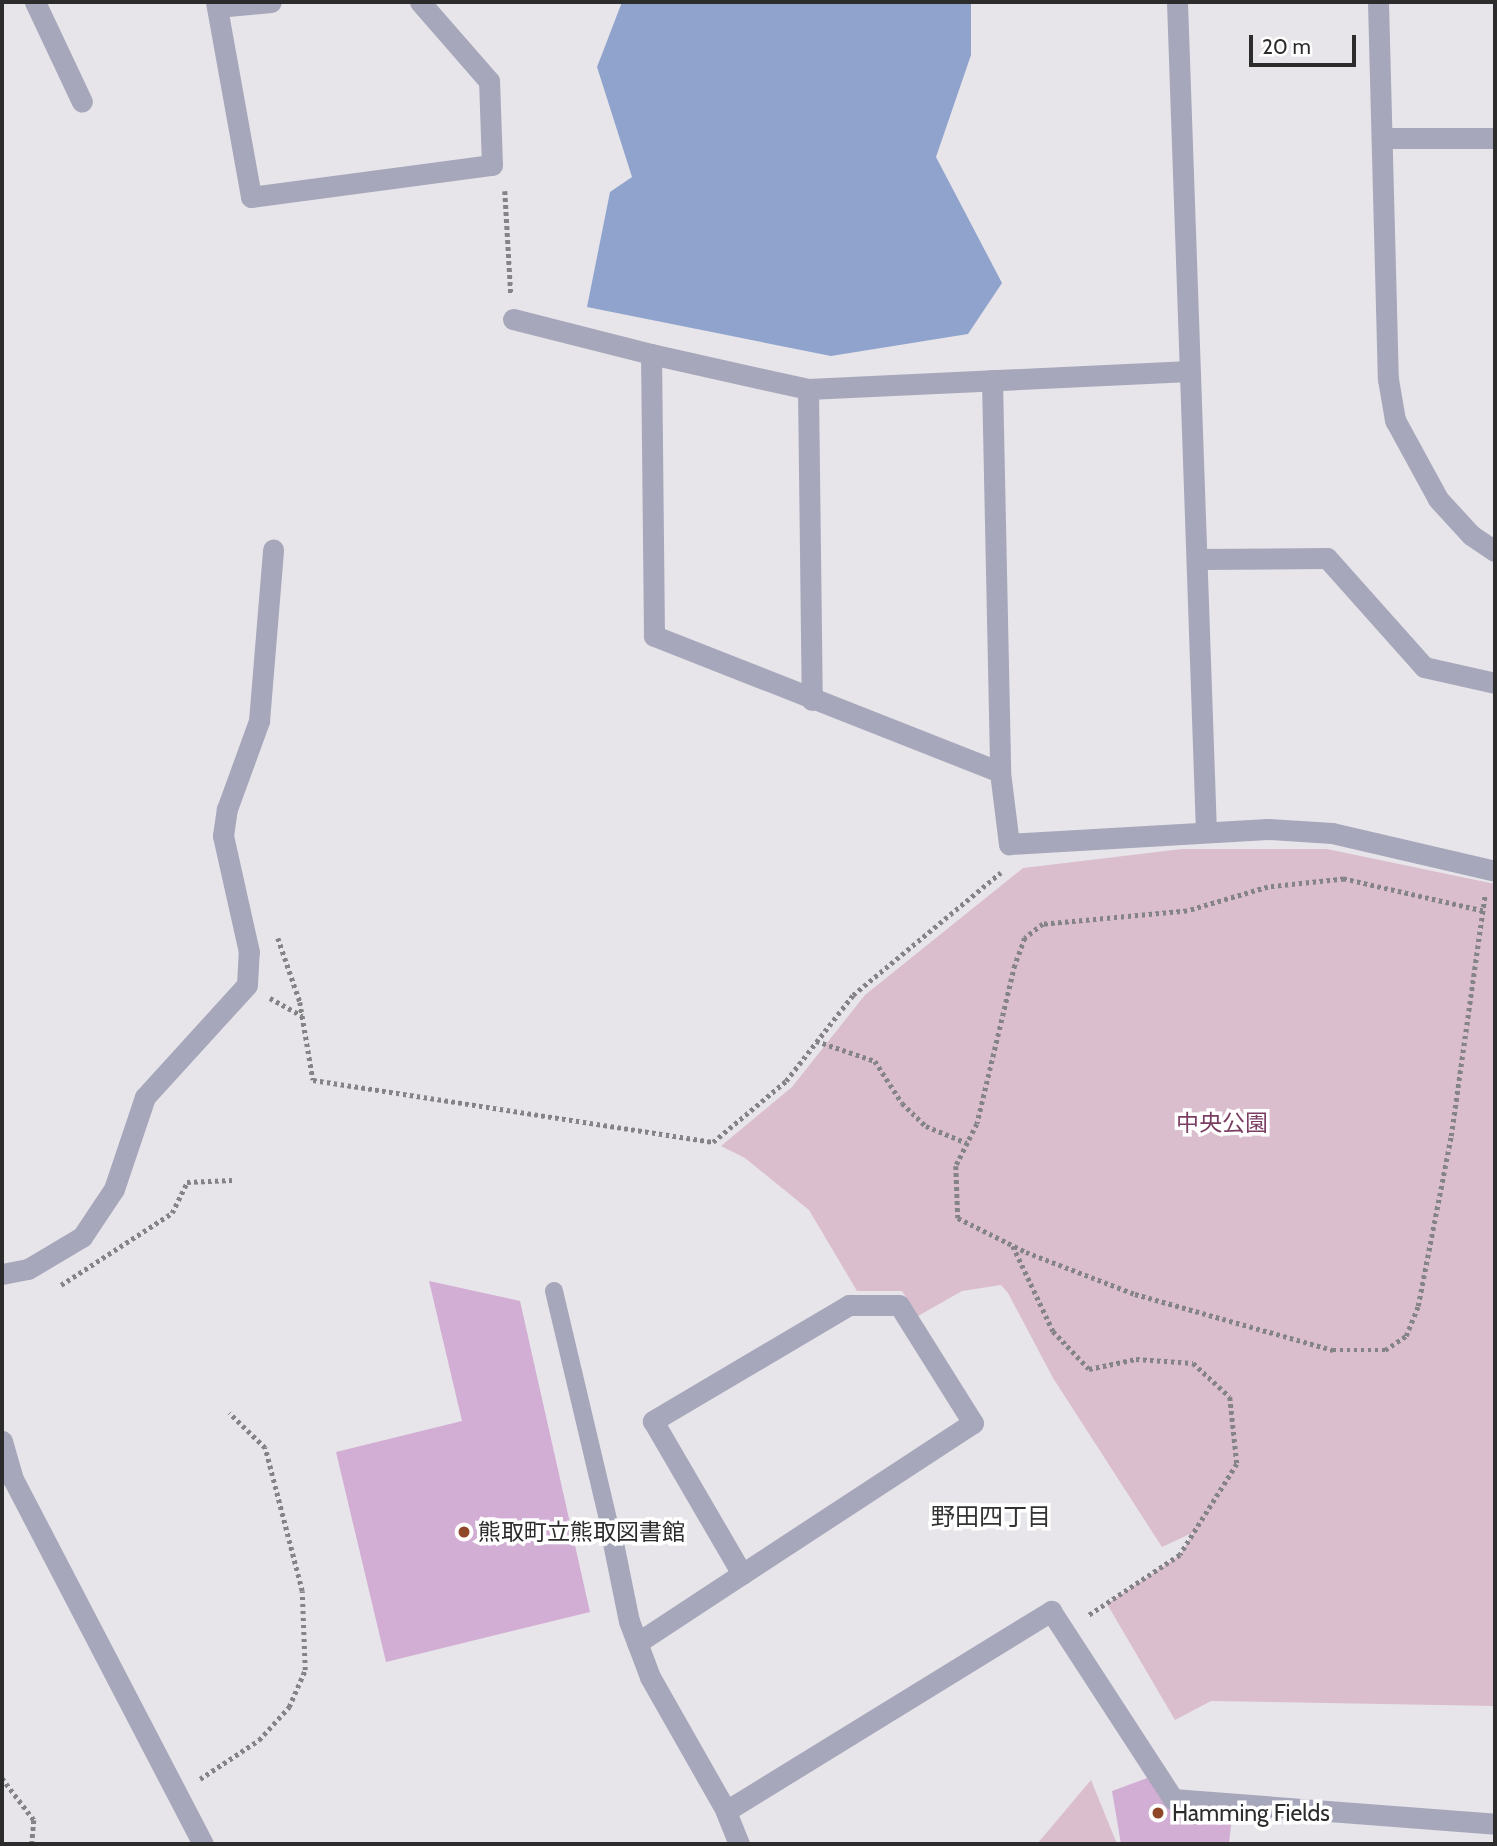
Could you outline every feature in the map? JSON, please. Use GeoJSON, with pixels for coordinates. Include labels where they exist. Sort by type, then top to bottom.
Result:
{"type":"FeatureCollection","features":[{"type":"Feature","properties":{"kind":"street"},"geometry":{"type":"LineString","coordinates":[[35,2],[82,102]]}},
{"type":"Feature","properties":{"kind":"street"},"geometry":{"type":"LineString","coordinates":[[271,2],[217,4],[251,197],[492,165],[489,81],[420,2]]}},
{"type":"Feature","properties":{"kind":"street"},"geometry":{"type":"LineString","coordinates":[[1177,2],[1190,371],[1200,559],[1206,831]]}},
{"type":"Feature","properties":{"kind":"street"},"geometry":{"type":"LineString","coordinates":[[1378,2],[1384,138],[1388,379],[1395,420],[1438,499],[1471,535],[1495,551]]}},
{"type":"Feature","properties":{"kind":"street"},"geometry":{"type":"LineString","coordinates":[[1384,138],[1495,138]]}},
{"type":"Feature","properties":{"kind":"street"},"geometry":{"type":"LineString","coordinates":[[513,319],[650,354],[808,388],[1190,371]]}},
{"type":"Feature","properties":{"kind":"street"},"geometry":{"type":"LineString","coordinates":[[650,354],[654,636],[1000,772]]}},
{"type":"Feature","properties":{"kind":"street"},"geometry":{"type":"LineString","coordinates":[[992,380],[1000,772],[1010,844],[1206,831],[1332,833],[1495,871]]}},
{"type":"Feature","properties":{"kind":"street"},"geometry":{"type":"LineString","coordinates":[[808,388],[812,700]]}},
{"type":"Feature","properties":{"kind":"street"},"geometry":{"type":"LineString","coordinates":[[2,1274],[28,1269],[82,1237],[114,1189],[145,1097],[247,985],[249,952],[223,836],[227,809],[259,721],[273,550]]}},
{"type":"Feature","properties":{"kind":"street"},"geometry":{"type":"LineString","coordinates":[[1200,559],[1327,558],[1424,667],[1495,682]]}},
{"type":"Feature","properties":{"kind":"street"},"geometry":{"type":"LineString","coordinates":[[637,1643],[973,1423],[899,1305],[849,1305],[653,1422],[742,1574]]}},
{"type":"Feature","properties":{"kind":"street"},"geometry":{"type":"LineString","coordinates":[[2,1440],[13,1479],[174,1793],[203,1844]]}},
{"type":"Feature","properties":{"kind":"street"},"geometry":{"type":"LineString","coordinates":[[610,1528],[637,1643],[650,1676],[726,1811],[738,1844]]}},
{"type":"Feature","properties":{"kind":"street"},"geometry":{"type":"LineString","coordinates":[[726,1811],[1051,1611],[1173,1798],[1495,1824]]}},
{"type":"Feature","properties":{"kind":"lane"},"geometry":{"type":"LineString","coordinates":[[554,1291],[610,1528]]}},
{"type":"Feature","properties":{"kind":"path"},"geometry":{"type":"LineString","coordinates":[[492,165],[505,183],[513,319]]}},
{"type":"Feature","properties":{"kind":"path"},"geometry":{"type":"LineString","coordinates":[[313,1080],[713,1142],[786,1081],[853,995],[999,878],[1010,844]]}},
{"type":"Feature","properties":{"kind":"path"},"geometry":{"type":"LineString","coordinates":[[1344,879],[1483,911],[1451,1136],[1418,1306],[1406,1336],[1385,1350],[1333,1350],[1135,1294],[1013,1245],[958,1218],[956,1166],[967,1143],[977,1124],[1015,965],[1025,938],[1043,924],[1187,911],[1268,887],[1344,879]]}},
{"type":"Feature","properties":{"kind":"path"},"geometry":{"type":"LineString","coordinates":[[247,985],[302,1017]]}},
{"type":"Feature","properties":{"kind":"path"},"geometry":{"type":"LineString","coordinates":[[816,1041],[875,1061],[902,1103],[926,1126],[967,1143]]}},
{"type":"Feature","properties":{"kind":"path"},"geometry":{"type":"LineString","coordinates":[[110,1256],[172,1213],[187,1182],[232,1180]]}},
{"type":"Feature","properties":{"kind":"path"},"geometry":{"type":"LineString","coordinates":[[1013,1245],[1054,1331],[1089,1369],[1136,1359],[1193,1363],[1230,1397],[1237,1464],[1180,1555],[1064,1632]]}},
{"type":"Feature","properties":{"kind":"path"},"geometry":{"type":"LineString","coordinates":[[174,1793],[259,1740],[289,1707],[305,1670],[302,1591],[265,1448],[229,1413]]}},
{"type":"Feature","properties":{"kind":"path"},"geometry":{"type":"LineString","coordinates":[[2,1778],[34,1820],[32,1844]]}},
{"type":"Feature","properties":{"kind":"green space","name":"中央公園"},"geometry":{"type":"Polygon","coordinates":[[[1182,849],[1327,849],[1495,884],[1495,1706],[1211,1701],[1175,1720],[1107,1604],[1180,1555],[1194,1532],[1162,1547],[1053,1378],[1008,1293],[1001,1285],[962,1291],[918,1316],[902,1291],[857,1291],[809,1210],[745,1158],[721,1146],[792,1087],[865,995],[1023,868],[1182,849]]]}},
{"type":"Feature","properties":{"kind":"green space"},"geometry":{"type":"Polygon","coordinates":[[[1091,1780],[1117,1844],[1037,1844],[1091,1780]]]}},
{"type":"Feature","properties":{"kind":"water"},"geometry":{"type":"Polygon","coordinates":[[[622,2],[971,2],[971,55],[936,157],[1002,283],[968,334],[831,356],[587,307],[610,192],[632,177],[597,67],[622,2]]]}},
{"type":"Feature","properties":{"kind":"building","name":"熊取町立熊取図書館"},"geometry":{"type":"Polygon","coordinates":[[[429,1281],[520,1301],[590,1612],[386,1662],[336,1452],[462,1421],[429,1281]]]}},
{"type":"Feature","properties":{"kind":"building","name":"Hamming Fields"},"geometry":{"type":"Polygon","coordinates":[[[1150,1777],[1171,1810],[1232,1816],[1229,1844],[1121,1844],[1112,1791],[1150,1777]]]}},
{"type":"Feature","properties":{"kind":"place","name":"熊取町立熊取図書館"},"geometry":{"type":"Point","coordinates":[464,1532]}},
{"type":"Feature","properties":{"kind":"place","name":"Hamming Fields"},"geometry":{"type":"Point","coordinates":[1158,1813]}},
{"type":"Feature","properties":{"kind":"district","name":"野田四丁目"},"geometry":{"type":"Point","coordinates":[991,1517]}}]}
